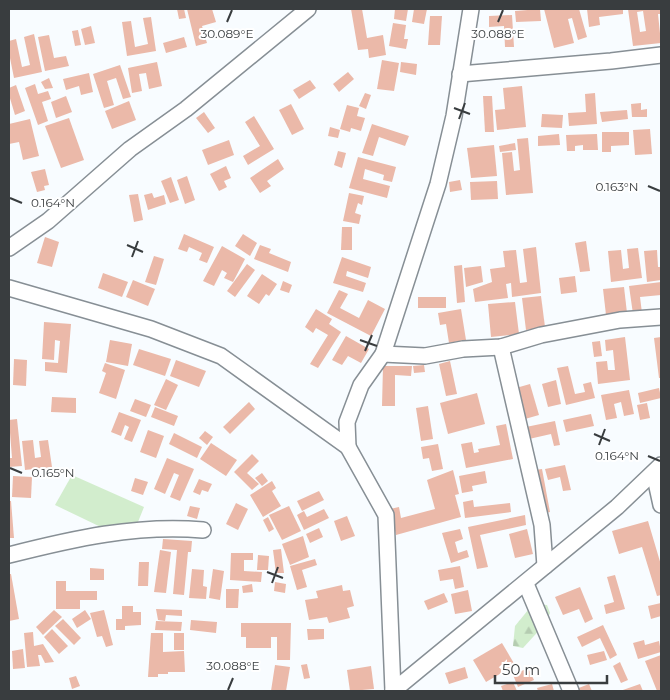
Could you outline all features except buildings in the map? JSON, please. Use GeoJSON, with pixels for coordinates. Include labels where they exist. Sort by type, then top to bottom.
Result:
{"type":"FeatureCollection","features":[{"type":"Feature","properties":{"kind":"street"},"geometry":{"type":"LineString","coordinates":[[9,248],[48,221],[130,149],[186,109],[308,9]]}},
{"type":"Feature","properties":{"kind":"street"},"geometry":{"type":"LineString","coordinates":[[348,447],[347,422],[361,385],[384,354],[438,184],[454,116],[471,9]]}},
{"type":"Feature","properties":{"kind":"street"},"geometry":{"type":"LineString","coordinates":[[460,74],[611,62],[661,55]]}},
{"type":"Feature","properties":{"kind":"street"},"geometry":{"type":"LineString","coordinates":[[9,288],[151,329],[221,356],[348,447],[386,515],[393,691]]}},
{"type":"Feature","properties":{"kind":"street"},"geometry":{"type":"LineString","coordinates":[[384,354],[425,356],[463,349],[501,347],[541,335],[620,320],[661,317]]}},
{"type":"Feature","properties":{"kind":"street"},"geometry":{"type":"LineString","coordinates":[[501,347],[542,525],[545,566]]}},
{"type":"Feature","properties":{"kind":"street"},"geometry":{"type":"LineString","coordinates":[[393,691],[526,584],[658,469]]}},
{"type":"Feature","properties":{"kind":"street"},"geometry":{"type":"LineString","coordinates":[[658,469],[661,505]]}},
{"type":"Feature","properties":{"kind":"street"},"geometry":{"type":"LineString","coordinates":[[9,556],[89,536],[162,527],[203,530]]}},
{"type":"Feature","properties":{"kind":"street"},"geometry":{"type":"LineString","coordinates":[[526,584],[571,691]]}},
{"type":"Feature","properties":{"kind":"green space"},"geometry":{"type":"Polygon","coordinates":[[[72,475],[144,507],[136,527],[107,530],[55,505],[72,475]]]}},
{"type":"Feature","properties":{"kind":"green space"},"geometry":{"type":"Polygon","coordinates":[[[533,604],[547,605],[550,613],[544,625],[523,648],[513,646],[515,626],[533,604]]]}}]}
